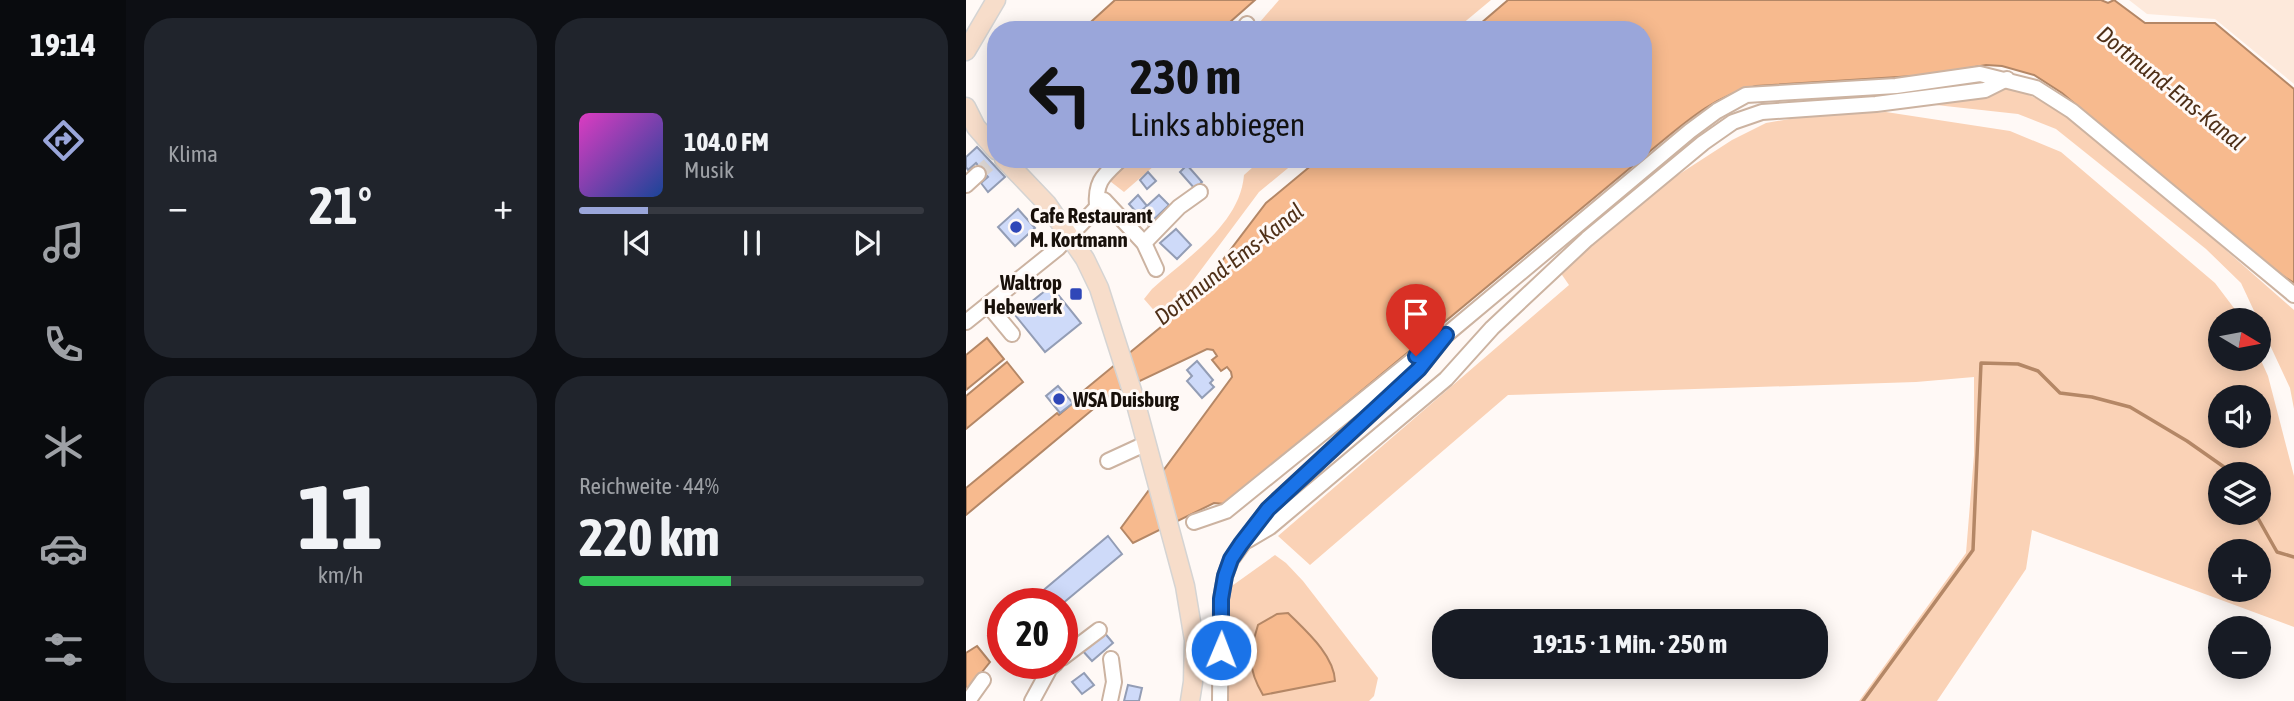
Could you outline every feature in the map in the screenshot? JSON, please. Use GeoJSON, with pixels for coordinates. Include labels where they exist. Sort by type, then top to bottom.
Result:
{"type":"FeatureCollection","features":[{"type":"Feature","properties":{"kind":"main road"},"geometry":{"type":"LineString","coordinates":[[966,51],[996,0]]}},
{"type":"Feature","properties":{"kind":"main road"},"geometry":{"type":"LineString","coordinates":[[968,113],[987,138]]}},
{"type":"Feature","properties":{"kind":"main road"},"geometry":{"type":"LineString","coordinates":[[1013,168],[1047,204],[1085,260],[1099,288],[1133,397],[1188,599],[1194,640],[1190,701]]}},
{"type":"Feature","properties":{"kind":"street"},"geometry":{"type":"LineString","coordinates":[[1652,163],[1717,111],[1746,95],[1896,86],[1980,74],[2007,79],[2036,88],[2072,111],[2294,295]]}},
{"type":"Feature","properties":{"kind":"street"},"geometry":{"type":"LineString","coordinates":[[1241,544],[1270,527],[1446,379],[1492,328],[1587,239],[1725,127],[1762,112],[1876,104],[1985,90],[2007,79]]}},
{"type":"Feature","properties":{"kind":"street"},"geometry":{"type":"LineString","coordinates":[[1097,207],[1096,190],[1103,176],[1111,168]]}},
{"type":"Feature","properties":{"kind":"street"},"geometry":{"type":"LineString","coordinates":[[1194,522],[1226,511],[1416,356],[1446,335],[1646,168]]}},
{"type":"Feature","properties":{"kind":"street"},"geometry":{"type":"LineString","coordinates":[[966,185],[978,174]]}},
{"type":"Feature","properties":{"kind":"street"},"geometry":{"type":"LineString","coordinates":[[1144,243],[1179,207],[1200,192]]}},
{"type":"Feature","properties":{"kind":"street"},"geometry":{"type":"LineString","coordinates":[[966,322],[1070,237],[1104,200],[1144,243],[1156,269]]}},
{"type":"Feature","properties":{"kind":"street"},"geometry":{"type":"LineString","coordinates":[[988,305],[1012,334]]}},
{"type":"Feature","properties":{"kind":"street"},"geometry":{"type":"LineString","coordinates":[[1220,701],[1221,599],[1231,559],[1268,509],[1419,369],[1446,335]]}},
{"type":"Feature","properties":{"kind":"street"},"geometry":{"type":"LineString","coordinates":[[1108,461],[1146,444]]}},
{"type":"Feature","properties":{"kind":"street"},"geometry":{"type":"LineString","coordinates":[[1078,646],[1099,630]]}},
{"type":"Feature","properties":{"kind":"street"},"geometry":{"type":"LineString","coordinates":[[1111,659],[1114,682],[1111,701]]}},
{"type":"Feature","properties":{"kind":"street"},"geometry":{"type":"LineString","coordinates":[[1032,701],[1044,679]]}},
{"type":"Feature","properties":{"kind":"street"},"geometry":{"type":"LineString","coordinates":[[968,701],[983,680]]}},
{"type":"Feature","properties":{"kind":"shaded area"},"geometry":{"type":"Polygon","coordinates":[[[1279,0],[1491,0],[1466,21],[1261,21],[1279,0]]]}},
{"type":"Feature","properties":{"kind":"shaded area"},"geometry":{"type":"Polygon","coordinates":[[[2129,0],[2294,0],[2294,84],[2215,19],[2147,14],[2129,0]]]}},
{"type":"Feature","properties":{"kind":"shaded area"},"geometry":{"type":"Polygon","coordinates":[[[2006,86],[2048,103],[2137,172],[2294,310],[2294,409],[2290,388],[2272,349],[2272,308],[2253,308],[2241,283],[2206,249],[2056,129],[2018,114],[1936,105],[1985,95],[2006,86]]]}},
{"type":"Feature","properties":{"kind":"shaded area"},"geometry":{"type":"Polygon","coordinates":[[[1886,112],[2010,131],[2061,152],[2215,283],[2234,308],[2208,308],[2208,371],[2266,371],[2270,385],[2208,385],[2208,448],[2271,448],[2271,388],[2294,476],[2294,627],[2271,618],[2271,616],[2226,602],[2271,602],[2271,539],[2208,539],[2208,595],[2032,530],[2026,569],[1937,701],[1859,701],[1966,553],[1974,455],[1974,377],[1916,382],[1508,395],[1310,565],[1278,536],[1569,285],[1560,272],[1664,184],[1732,140],[1766,123],[1807,116],[1886,112]]]}},
{"type":"Feature","properties":{"kind":"shaded area"},"geometry":{"type":"Polygon","coordinates":[[[1116,168],[1152,168],[1124,192],[1106,178],[1116,168]]]}},
{"type":"Feature","properties":{"kind":"shaded area"},"geometry":{"type":"Polygon","coordinates":[[[1252,168],[1288,168],[1259,192],[1183,294],[1158,315],[1144,299],[1222,225],[1233,210],[1244,175],[1252,168]]]}},
{"type":"Feature","properties":{"kind":"shaded area"},"geometry":{"type":"Polygon","coordinates":[[[1275,555],[1303,581],[1378,678],[1374,696],[1369,701],[1224,701],[1229,588],[1275,555]]]}},
{"type":"Feature","properties":{"kind":"water"},"geometry":{"type":"Polygon","coordinates":[[[1115,0],[1255,0],[1231,21],[1092,21],[1115,0]]]}},
{"type":"Feature","properties":{"kind":"water","name":"Dortmund-Ems-Kanal"},"geometry":{"type":"Polygon","coordinates":[[[1508,0],[2101,0],[2108,3],[2114,0],[2145,23],[2215,23],[2294,89],[2294,283],[2277,272],[2062,93],[2034,75],[2002,66],[1986,65],[1930,75],[1756,86],[1710,105],[1652,150],[1652,21],[1484,21],[1508,0]]]}},
{"type":"Feature","properties":{"kind":"water","name":"Dortmund-Ems-Kanal"},"geometry":{"type":"Polygon","coordinates":[[[1308,168],[1630,168],[1225,504],[1214,503],[1133,543],[1121,528],[1232,377],[1227,367],[1221,371],[1212,360],[1217,356],[1213,350],[1207,349],[1110,395],[966,515],[966,488],[1057,413],[1059,415],[1073,403],[1071,401],[1190,303],[1266,203],[1308,168]]]}},
{"type":"Feature","properties":{"kind":"water"},"geometry":{"type":"Polygon","coordinates":[[[987,338],[1004,359],[966,390],[966,355],[987,338]]]}},
{"type":"Feature","properties":{"kind":"water"},"geometry":{"type":"Polygon","coordinates":[[[1007,362],[1023,382],[966,429],[966,396],[1007,362]]]}},
{"type":"Feature","properties":{"kind":"water"},"geometry":{"type":"Polygon","coordinates":[[[1288,613],[1324,653],[1330,662],[1335,681],[1263,695],[1254,677],[1251,661],[1258,625],[1277,614],[1288,613]]]}},
{"type":"Feature","properties":{"kind":"water"},"geometry":{"type":"Polygon","coordinates":[[[977,646],[987,658],[987,666],[966,692],[966,653],[977,646]]]}},
{"type":"Feature","properties":{"kind":"building"},"geometry":{"type":"Polygon","coordinates":[[[977,147],[987,158],[987,168],[997,168],[1005,177],[988,192],[981,183],[988,177],[976,163],[968,170],[966,157],[977,147]]]}},
{"type":"Feature","properties":{"kind":"building"},"geometry":{"type":"Polygon","coordinates":[[[1184,168],[1190,168],[1202,182],[1195,189],[1180,172],[1184,168]]]}},
{"type":"Feature","properties":{"kind":"building"},"geometry":{"type":"Polygon","coordinates":[[[1148,172],[1156,181],[1147,189],[1140,180],[1148,172]]]}},
{"type":"Feature","properties":{"kind":"building"},"geometry":{"type":"Polygon","coordinates":[[[1138,195],[1147,206],[1138,214],[1129,204],[1138,195]]]}},
{"type":"Feature","properties":{"kind":"building"},"geometry":{"type":"Polygon","coordinates":[[[1159,195],[1169,205],[1148,225],[1138,214],[1159,195]]]}},
{"type":"Feature","properties":{"kind":"building","name":"Cafe Restaurant M. Kortmann"},"geometry":{"type":"Polygon","coordinates":[[[1018,209],[1035,228],[1015,246],[998,227],[1018,209]]]}},
{"type":"Feature","properties":{"kind":"building"},"geometry":{"type":"Polygon","coordinates":[[[1176,229],[1191,245],[1177,259],[1160,243],[1176,229]]]}},
{"type":"Feature","properties":{"kind":"building"},"geometry":{"type":"Polygon","coordinates":[[[1051,286],[1081,323],[1045,352],[1015,315],[1051,286]]]}},
{"type":"Feature","properties":{"kind":"building"},"geometry":{"type":"Polygon","coordinates":[[[1197,361],[1213,380],[1210,383],[1214,387],[1202,398],[1187,381],[1192,376],[1187,370],[1197,361]]]}},
{"type":"Feature","properties":{"kind":"building","name":"WSA Duisburg"},"geometry":{"type":"Polygon","coordinates":[[[1058,386],[1073,403],[1060,413],[1046,396],[1058,386]]]}},
{"type":"Feature","properties":{"kind":"building"},"geometry":{"type":"Polygon","coordinates":[[[1108,536],[1122,554],[1078,591],[1078,588],[1046,588],[1108,536]]]}},
{"type":"Feature","properties":{"kind":"building"},"geometry":{"type":"Polygon","coordinates":[[[1103,631],[1113,643],[1092,661],[1081,649],[1103,631]]]}},
{"type":"Feature","properties":{"kind":"building"},"geometry":{"type":"Polygon","coordinates":[[[1084,673],[1094,685],[1082,694],[1072,682],[1084,673]]]}},
{"type":"Feature","properties":{"kind":"building"},"geometry":{"type":"Polygon","coordinates":[[[1128,685],[1142,688],[1139,701],[1124,701],[1128,685]]]}},
{"type":"Feature","properties":{"kind":"waterway"},"geometry":{"type":"LineString","coordinates":[[1863,701],[1973,550],[1981,363],[2018,364],[2038,371],[2060,393],[2092,397],[2130,407],[2217,462]]}},
{"type":"Feature","properties":{"kind":"waterway"},"geometry":{"type":"LineString","coordinates":[[2262,525],[2277,552],[2294,557]]}},
{"type":"Feature","properties":{"kind":"tunnel"},"geometry":{"type":"LineString","coordinates":[[978,174],[987,166]]}},
{"type":"Feature","properties":{"kind":"place","name":"Cafe Restaurant M. Kortmann"},"geometry":{"type":"Point","coordinates":[1016,227]}},
{"type":"Feature","properties":{"kind":"place","name":"Waltrop Hebewerk"},"geometry":{"type":"Point","coordinates":[1076,294]}},
{"type":"Feature","properties":{"kind":"place","name":"WSA Duisburg"},"geometry":{"type":"Point","coordinates":[1059,399]}},
{"type":"Feature","properties":{"kind":"route"},"geometry":{"type":"LineString","coordinates":[[1221,650],[1221,599],[1231,559],[1268,509],[1419,369],[1446,335],[1416,356]]}}]}
